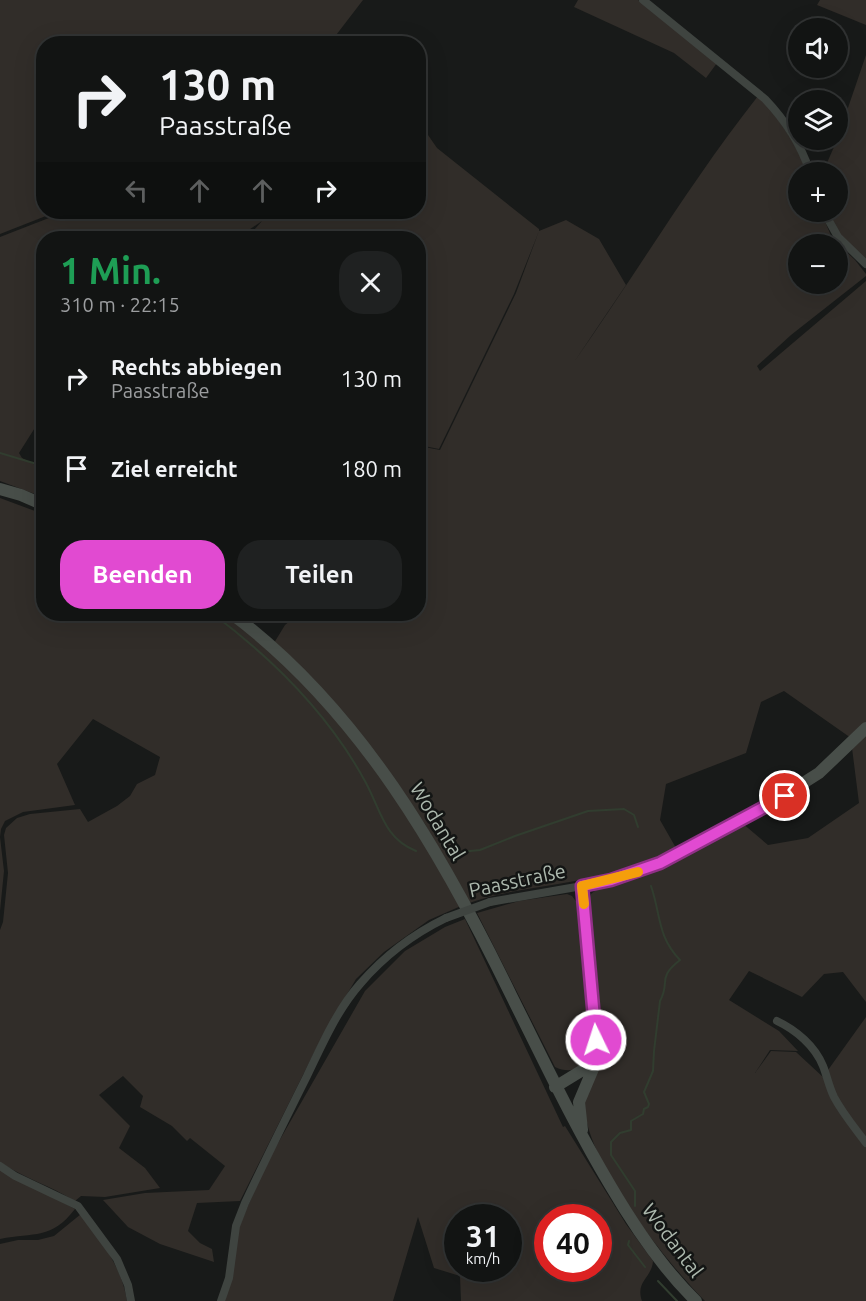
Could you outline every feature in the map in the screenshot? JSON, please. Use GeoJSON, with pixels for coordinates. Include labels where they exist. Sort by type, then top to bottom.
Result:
{"type":"FeatureCollection","features":[{"type":"Feature","properties":{"kind":"main road"},"geometry":{"type":"LineString","coordinates":[[0,489],[36,502]]}},
{"type":"Feature","properties":{"kind":"main road","name":"Wodantal"},"geometry":{"type":"LineString","coordinates":[[241,621],[265,639],[344,721],[380,766],[426,834],[511,994],[558,1093],[584,1140],[637,1229],[696,1301]]}},
{"type":"Feature","properties":{"kind":"main road","name":"Paasstraße"},"geometry":{"type":"LineString","coordinates":[[582,886],[611,880],[660,863],[764,808],[819,773],[866,728]]}},
{"type":"Feature","properties":{"kind":"main road","name":"Wodantal"},"geometry":{"type":"LineString","coordinates":[[582,886],[596,1040],[593,1069],[579,1102],[584,1140]]}},
{"type":"Feature","properties":{"kind":"main road"},"geometry":{"type":"LineString","coordinates":[[558,1093],[593,1061]]}},
{"type":"Feature","properties":{"kind":"main road"},"geometry":{"type":"LineString","coordinates":[[558,1093],[584,1086]]}},
{"type":"Feature","properties":{"kind":"street"},"geometry":{"type":"LineString","coordinates":[[643,0],[765,99],[780,115],[805,162]]}},
{"type":"Feature","properties":{"kind":"street"},"geometry":{"type":"LineString","coordinates":[[830,222],[838,237],[866,264]]}},
{"type":"Feature","properties":{"kind":"street","name":"Paasstraße"},"geometry":{"type":"LineString","coordinates":[[221,1301],[229,1278],[237,1226],[245,1203],[338,1018],[358,987],[376,966],[417,935],[446,918],[490,902],[582,886]]}},
{"type":"Feature","properties":{"kind":"street"},"geometry":{"type":"LineString","coordinates":[[777,1021],[794,1029],[812,1049],[823,1065],[826,1079],[845,1115],[866,1143]]}},
{"type":"Feature","properties":{"kind":"street"},"geometry":{"type":"LineString","coordinates":[[0,1166],[15,1176],[78,1206],[117,1259],[128,1285],[131,1301]]}},
{"type":"Feature","properties":{"kind":"shaded area"},"geometry":{"type":"Polygon","coordinates":[[[0,0],[363,0],[335,36],[36,36],[36,219],[38,219],[0,234],[0,0]]]}},
{"type":"Feature","properties":{"kind":"shaded area"},"geometry":{"type":"Polygon","coordinates":[[[578,0],[638,0],[717,63],[706,78],[674,53],[574,7],[578,0]]]}},
{"type":"Feature","properties":{"kind":"shaded area"},"geometry":{"type":"Polygon","coordinates":[[[820,0],[866,0],[866,25],[817,5],[820,0]]]}},
{"type":"Feature","properties":{"kind":"shaded area"},"geometry":{"type":"Polygon","coordinates":[[[866,55],[866,260],[848,243],[848,234],[839,234],[832,222],[848,222],[848,162],[827,162],[833,150],[848,150],[848,108],[866,55]]]}},
{"type":"Feature","properties":{"kind":"shaded area"},"geometry":{"type":"Polygon","coordinates":[[[758,96],[788,134],[788,150],[797,150],[803,162],[788,162],[788,222],[825,222],[830,234],[788,234],[788,294],[843,294],[791,335],[757,366],[760,371],[866,281],[866,723],[851,738],[784,691],[761,702],[746,753],[666,784],[660,820],[676,848],[640,864],[588,879],[507,893],[466,904],[425,824],[274,643],[290,621],[426,621],[426,447],[440,450],[516,293],[539,231],[566,220],[599,239],[626,285],[574,362],[597,329],[687,194],[758,96]]]}},
{"type":"Feature","properties":{"kind":"shaded area"},"geometry":{"type":"Polygon","coordinates":[[[426,132],[437,148],[539,229],[514,294],[439,449],[426,446],[426,231],[253,231],[262,221],[247,231],[36,231],[36,426],[19,453],[22,458],[36,465],[36,494],[0,481],[0,237],[46,219],[426,219],[426,132]]]}},
{"type":"Feature","properties":{"kind":"shaded area"},"geometry":{"type":"Polygon","coordinates":[[[848,253],[855,260],[866,276],[848,290],[848,253]]]}},
{"type":"Feature","properties":{"kind":"shaded area"},"geometry":{"type":"Polygon","coordinates":[[[0,498],[36,511],[36,621],[232,621],[261,642],[321,698],[385,779],[461,906],[429,920],[384,952],[356,979],[322,1037],[240,1201],[197,1203],[188,1231],[200,1243],[212,1249],[214,1262],[160,1244],[128,1227],[103,1200],[145,1193],[209,1190],[225,1166],[190,1138],[187,1141],[172,1126],[140,1107],[143,1096],[123,1076],[99,1095],[130,1126],[119,1148],[145,1168],[160,1188],[105,1197],[81,1196],[75,1201],[0,1162],[0,930],[3,922],[8,873],[4,835],[6,828],[17,818],[30,814],[80,809],[88,822],[117,806],[130,796],[137,784],[155,775],[160,757],[93,719],[57,764],[75,805],[23,812],[5,821],[0,837],[0,498]]]}},
{"type":"Feature","properties":{"kind":"shaded area"},"geometry":{"type":"Polygon","coordinates":[[[866,735],[866,1002],[843,972],[824,974],[802,997],[749,971],[729,1000],[779,1031],[798,1051],[770,1050],[755,1073],[771,1051],[796,1052],[823,1077],[866,1017],[866,1301],[705,1301],[670,1262],[629,1207],[596,1150],[587,1124],[585,1101],[600,1065],[602,1046],[597,968],[589,900],[591,894],[598,888],[742,823],[768,845],[808,838],[859,803],[852,748],[866,735]]]}},
{"type":"Feature","properties":{"kind":"shaded area"},"geometry":{"type":"Polygon","coordinates":[[[0,837],[4,871],[0,911],[0,837]]]}},
{"type":"Feature","properties":{"kind":"shaded area"},"geometry":{"type":"Polygon","coordinates":[[[567,894],[572,896],[578,904],[590,1040],[583,1064],[571,1070],[555,1067],[477,913],[519,901],[567,894]]]}},
{"type":"Feature","properties":{"kind":"shaded area"},"geometry":{"type":"Polygon","coordinates":[[[465,919],[563,1127],[565,1126],[626,1224],[653,1261],[650,1272],[642,1284],[640,1294],[642,1301],[461,1301],[460,1282],[522,1282],[522,1204],[444,1204],[444,1271],[434,1268],[418,1217],[393,1301],[225,1301],[235,1236],[266,1164],[365,991],[405,951],[445,927],[465,919]]]}},
{"type":"Feature","properties":{"kind":"shaded area"},"geometry":{"type":"Polygon","coordinates":[[[0,1170],[75,1209],[58,1226],[50,1230],[33,1235],[0,1239],[0,1170]]]}},
{"type":"Feature","properties":{"kind":"shaded area"},"geometry":{"type":"Polygon","coordinates":[[[81,1214],[116,1266],[127,1301],[0,1301],[0,1244],[54,1236],[81,1214]]]}},
{"type":"Feature","properties":{"kind":"waterway"},"geometry":{"type":"LineString","coordinates":[[0,453],[36,464]]}},
{"type":"Feature","properties":{"kind":"waterway"},"geometry":{"type":"LineString","coordinates":[[222,621],[257,650],[318,712],[352,758],[390,831],[397,839],[416,851]]}},
{"type":"Feature","properties":{"kind":"waterway"},"geometry":{"type":"LineString","coordinates":[[451,853],[480,850],[588,811],[624,809],[634,815],[638,827]]}},
{"type":"Feature","properties":{"kind":"waterway"},"geometry":{"type":"LineString","coordinates":[[635,1206],[635,1191],[611,1155],[611,1142],[620,1133],[631,1130],[631,1121],[643,1114],[644,1109],[648,1107],[644,1092],[653,1071],[660,1001],[666,976],[680,960],[663,934],[651,886]]}},
{"type":"Feature","properties":{"kind":"waterway"},"geometry":{"type":"LineString","coordinates":[[629,1241],[628,1245],[645,1267]]}},
{"type":"Feature","properties":{"kind":"waterway"},"geometry":{"type":"LineString","coordinates":[[658,1281],[677,1301]]}},
{"type":"Feature","properties":{"kind":"slow traffic"},"geometry":{"type":"LineString","coordinates":[[584,904],[582,886],[638,872]]}},
{"type":"Feature","properties":{"kind":"route"},"geometry":{"type":"LineString","coordinates":[[596,1040],[582,886],[611,880],[660,863],[785,796]]}}]}
